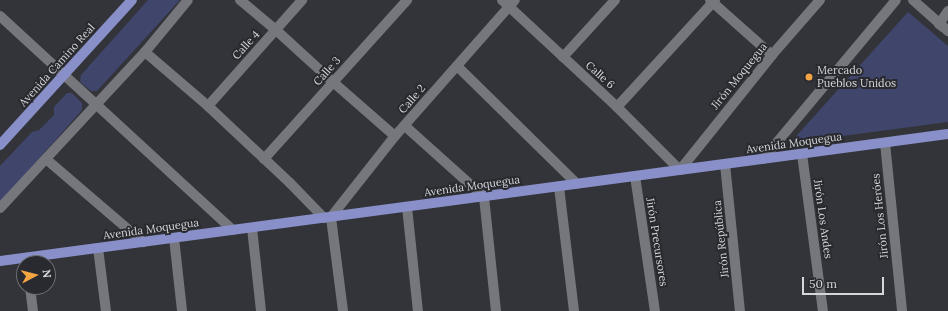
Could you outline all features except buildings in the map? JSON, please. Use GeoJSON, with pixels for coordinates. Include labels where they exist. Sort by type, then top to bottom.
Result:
{"type":"FeatureCollection","features":[{"type":"Feature","properties":{"kind":"main road","name":"Avenida Camino Real"},"geometry":{"type":"LineString","coordinates":[[0,146],[132,0]]}},
{"type":"Feature","properties":{"kind":"main road","name":"Avenida Moquegua"},"geometry":{"type":"LineString","coordinates":[[56,255],[98,248],[948,134]]}},
{"type":"Feature","properties":{"kind":"main road","name":"Avenida Moquegua"},"geometry":{"type":"LineString","coordinates":[[0,262],[16,261]]}},
{"type":"Feature","properties":{"kind":"street"},"geometry":{"type":"LineString","coordinates":[[0,208],[145,52],[188,0]]}},
{"type":"Feature","properties":{"kind":"street"},"geometry":{"type":"LineString","coordinates":[[240,0],[395,136]]}},
{"type":"Feature","properties":{"kind":"street","name":"Calle 4"},"geometry":{"type":"LineString","coordinates":[[208,106],[302,0]]}},
{"type":"Feature","properties":{"kind":"street","name":"Calle 3"},"geometry":{"type":"LineString","coordinates":[[264,159],[407,0]]}},
{"type":"Feature","properties":{"kind":"street"},"geometry":{"type":"LineString","coordinates":[[563,57],[615,0]]}},
{"type":"Feature","properties":{"kind":"street","name":"Jirón Moquegua"},"geometry":{"type":"LineString","coordinates":[[680,170],[772,55],[820,0]]}},
{"type":"Feature","properties":{"kind":"street"},"geometry":{"type":"LineString","coordinates":[[762,159],[896,0]]}},
{"type":"Feature","properties":{"kind":"street"},"geometry":{"type":"LineString","coordinates":[[914,0],[948,31]]}},
{"type":"Feature","properties":{"kind":"street"},"geometry":{"type":"LineString","coordinates":[[617,107],[713,1],[772,55]]}},
{"type":"Feature","properties":{"kind":"street","name":"Calle 6"},"geometry":{"type":"LineString","coordinates":[[509,2],[563,57],[617,107],[680,170]]}},
{"type":"Feature","properties":{"kind":"street","name":"Calle 2"},"geometry":{"type":"LineString","coordinates":[[327,218],[395,136],[457,66],[509,2]]}},
{"type":"Feature","properties":{"kind":"street"},"geometry":{"type":"LineString","coordinates":[[939,24],[948,11]]}},
{"type":"Feature","properties":{"kind":"street"},"geometry":{"type":"LineString","coordinates":[[0,16],[65,74],[95,105],[233,230]]}},
{"type":"Feature","properties":{"kind":"street"},"geometry":{"type":"LineString","coordinates":[[145,52],[208,106],[327,218],[343,311]]}},
{"type":"Feature","properties":{"kind":"street"},"geometry":{"type":"LineString","coordinates":[[457,66],[576,184]]}},
{"type":"Feature","properties":{"kind":"street"},"geometry":{"type":"LineString","coordinates":[[405,126],[484,197],[496,311]]}},
{"type":"Feature","properties":{"kind":"street","name":"Jirón Los Heróes"},"geometry":{"type":"LineString","coordinates":[[885,143],[902,311]]}},
{"type":"Feature","properties":{"kind":"street","name":"Jirón Los Andes"},"geometry":{"type":"LineString","coordinates":[[802,154],[823,311]]}},
{"type":"Feature","properties":{"kind":"street"},"geometry":{"type":"LineString","coordinates":[[46,159],[143,242]]}},
{"type":"Feature","properties":{"kind":"street","name":"Jirón República"},"geometry":{"type":"LineString","coordinates":[[725,164],[740,311]]}},
{"type":"Feature","properties":{"kind":"street","name":"Jirón Precursores"},"geometry":{"type":"LineString","coordinates":[[635,176],[656,311]]}},
{"type":"Feature","properties":{"kind":"street"},"geometry":{"type":"LineString","coordinates":[[559,186],[574,311]]}},
{"type":"Feature","properties":{"kind":"street"},"geometry":{"type":"LineString","coordinates":[[407,207],[418,311]]}},
{"type":"Feature","properties":{"kind":"street"},"geometry":{"type":"LineString","coordinates":[[252,228],[261,311]]}},
{"type":"Feature","properties":{"kind":"street"},"geometry":{"type":"LineString","coordinates":[[174,238],[182,311]]}},
{"type":"Feature","properties":{"kind":"street"},"geometry":{"type":"LineString","coordinates":[[98,248],[106,311]]}},
{"type":"Feature","properties":{"kind":"street"},"geometry":{"type":"LineString","coordinates":[[31,295],[33,311]]}},
{"type":"Feature","properties":{"kind":"shaded area"},"geometry":{"type":"Polygon","coordinates":[[[148,0],[180,0],[97,91],[91,91],[80,82],[81,75],[148,0]]]}},
{"type":"Feature","properties":{"kind":"shaded area"},"geometry":{"type":"Polygon","coordinates":[[[908,12],[948,46],[948,122],[790,143],[908,12]]]}},
{"type":"Feature","properties":{"kind":"shaded area"},"geometry":{"type":"Polygon","coordinates":[[[67,93],[72,93],[82,103],[82,110],[0,203],[0,166],[32,132],[39,130],[54,115],[54,107],[67,93]]]}},
{"type":"Feature","properties":{"kind":"place","name":"Mercado Pueblos Unidos"},"geometry":{"type":"Point","coordinates":[809,77]}}]}
